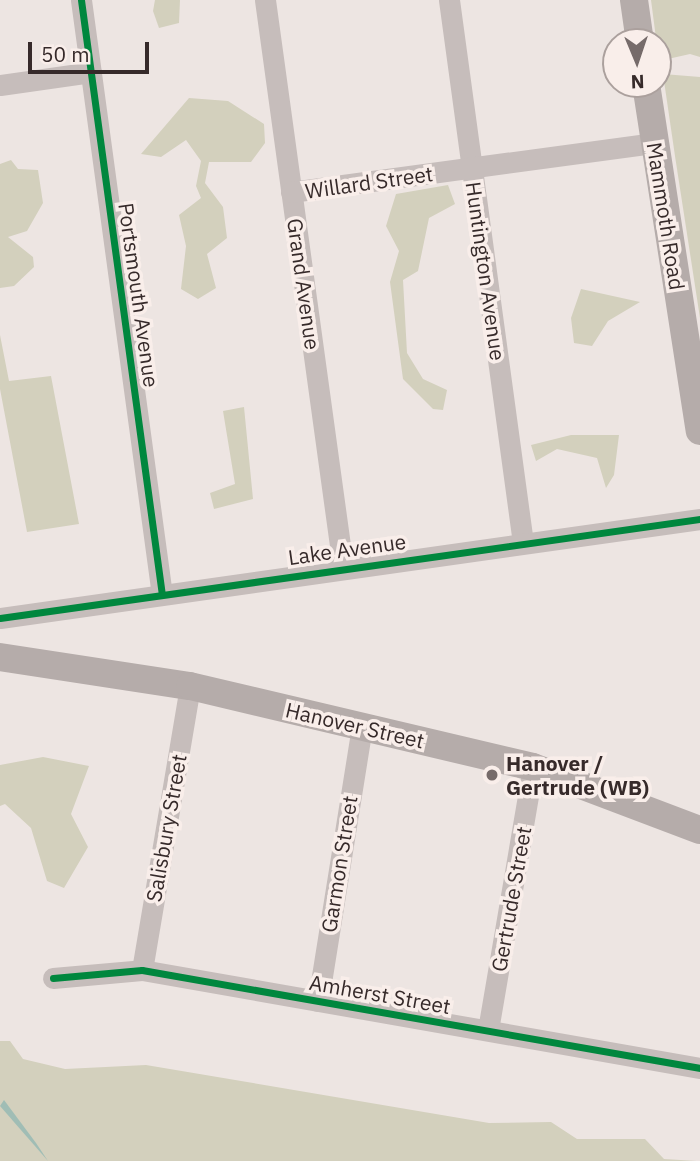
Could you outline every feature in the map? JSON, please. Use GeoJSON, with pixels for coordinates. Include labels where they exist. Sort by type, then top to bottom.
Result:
{"type":"FeatureCollection","features":[{"type":"Feature","properties":{"kind":"main road"},"geometry":{"type":"LineString","coordinates":[[634,0],[638,28]]}},
{"type":"Feature","properties":{"kind":"main road","name":"Mammoth Road"},"geometry":{"type":"LineString","coordinates":[[648,98],[700,431]]}},
{"type":"Feature","properties":{"kind":"main road","name":"Hanover Street"},"geometry":{"type":"LineString","coordinates":[[0,657],[190,686],[533,767],[700,830]]}},
{"type":"Feature","properties":{"kind":"street","name":"Portsmouth Avenue"},"geometry":{"type":"LineString","coordinates":[[81,0],[162,595]]}},
{"type":"Feature","properties":{"kind":"street","name":"Grand Avenue"},"geometry":{"type":"LineString","coordinates":[[265,0],[343,567]]}},
{"type":"Feature","properties":{"kind":"street","name":"Huntington Avenue"},"geometry":{"type":"LineString","coordinates":[[449,0],[523,542]]}},
{"type":"Feature","properties":{"kind":"street"},"geometry":{"type":"LineString","coordinates":[[0,85],[91,72]]}},
{"type":"Feature","properties":{"kind":"street","name":"Willard Street"},"geometry":{"type":"LineString","coordinates":[[291,192],[655,143]]}},
{"type":"Feature","properties":{"kind":"street","name":"Lake Avenue"},"geometry":{"type":"LineString","coordinates":[[0,618],[343,567],[700,519]]}},
{"type":"Feature","properties":{"kind":"street"},"geometry":{"type":"LineString","coordinates":[[0,637],[24,615]]}},
{"type":"Feature","properties":{"kind":"street","name":"Salisbury Street"},"geometry":{"type":"LineString","coordinates":[[142,970],[190,686]]}},
{"type":"Feature","properties":{"kind":"street","name":"Garmon Street"},"geometry":{"type":"LineString","coordinates":[[318,1001],[362,727]]}},
{"type":"Feature","properties":{"kind":"street","name":"Gertrude Street"},"geometry":{"type":"LineString","coordinates":[[488,1030],[533,767]]}},
{"type":"Feature","properties":{"kind":"street","name":"Amherst Street"},"geometry":{"type":"LineString","coordinates":[[53,978],[142,970],[700,1068]]}},
{"type":"Feature","properties":{"kind":"shaded area"},"geometry":{"type":"Polygon","coordinates":[[[155,0],[180,0],[179,23],[159,28],[153,11],[155,0]]]}},
{"type":"Feature","properties":{"kind":"shaded area"},"geometry":{"type":"Polygon","coordinates":[[[651,0],[700,0],[700,57],[690,54],[672,58],[672,28],[655,28],[651,0]]]}},
{"type":"Feature","properties":{"kind":"shaded area"},"geometry":{"type":"Polygon","coordinates":[[[672,75],[700,77],[700,318],[667,98],[672,98],[672,75]]]}},
{"type":"Feature","properties":{"kind":"shaded area"},"geometry":{"type":"Polygon","coordinates":[[[189,98],[228,101],[264,124],[265,143],[251,162],[209,162],[205,183],[223,207],[227,238],[207,254],[216,288],[198,299],[181,289],[186,246],[179,215],[201,198],[196,186],[201,161],[186,140],[161,157],[141,154],[189,98]]]}},
{"type":"Feature","properties":{"kind":"shaded area"},"geometry":{"type":"Polygon","coordinates":[[[11,160],[18,169],[38,170],[43,203],[27,231],[8,237],[33,257],[34,267],[14,286],[0,288],[0,164],[11,160]]]}},
{"type":"Feature","properties":{"kind":"shaded area"},"geometry":{"type":"Polygon","coordinates":[[[448,185],[455,204],[429,218],[418,271],[403,280],[407,353],[423,379],[447,390],[443,410],[433,409],[403,379],[390,282],[399,251],[386,226],[396,194],[448,185]]]}},
{"type":"Feature","properties":{"kind":"shaded area"},"geometry":{"type":"Polygon","coordinates":[[[581,289],[640,302],[608,321],[592,346],[574,343],[571,318],[581,289]]]}},
{"type":"Feature","properties":{"kind":"shaded area"},"geometry":{"type":"Polygon","coordinates":[[[0,335],[9,381],[51,376],[79,524],[27,532],[0,389],[0,335]]]}},
{"type":"Feature","properties":{"kind":"shaded area"},"geometry":{"type":"Polygon","coordinates":[[[244,407],[253,499],[214,509],[210,493],[235,484],[223,411],[244,407]]]}},
{"type":"Feature","properties":{"kind":"shaded area"},"geometry":{"type":"Polygon","coordinates":[[[571,435],[619,435],[614,475],[606,488],[597,458],[557,449],[536,461],[531,445],[571,435]]]}},
{"type":"Feature","properties":{"kind":"shaded area"},"geometry":{"type":"Polygon","coordinates":[[[43,757],[89,766],[71,814],[88,847],[64,888],[47,881],[31,828],[5,804],[0,806],[0,765],[43,757]]]}},
{"type":"Feature","properties":{"kind":"shaded area"},"geometry":{"type":"Polygon","coordinates":[[[0,1041],[10,1041],[23,1059],[65,1069],[146,1065],[489,1123],[551,1122],[577,1139],[645,1139],[664,1159],[697,1161],[0,1161],[0,1041]]]}},
{"type":"Feature","properties":{"kind":"water"},"geometry":{"type":"Polygon","coordinates":[[[4,1100],[36,1143],[48,1161],[0,1106],[4,1100]]]}},
{"type":"Feature","properties":{"kind":"cycle path"},"geometry":{"type":"LineString","coordinates":[[81,0],[162,595]]}},
{"type":"Feature","properties":{"kind":"cycle path"},"geometry":{"type":"LineString","coordinates":[[0,618],[700,519]]}},
{"type":"Feature","properties":{"kind":"cycle path"},"geometry":{"type":"LineString","coordinates":[[53,978],[142,970],[700,1068]]}},
{"type":"Feature","properties":{"kind":"place","name":"Hanover / Gertrude (WB)"},"geometry":{"type":"Point","coordinates":[492,775]}}]}
